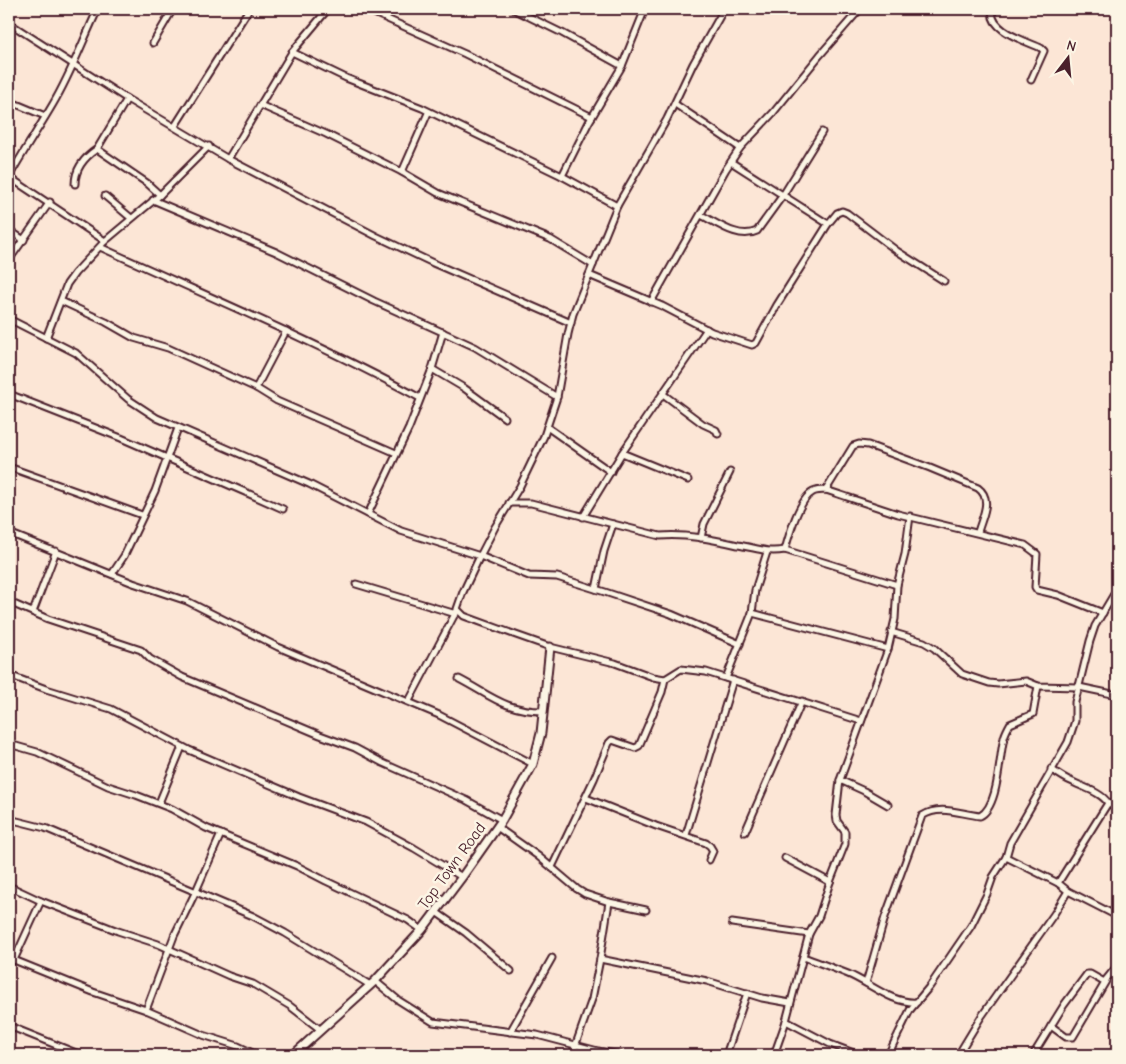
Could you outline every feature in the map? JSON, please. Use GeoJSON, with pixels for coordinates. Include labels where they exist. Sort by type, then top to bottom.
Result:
{"type":"FeatureCollection","features":[{"type":"Feature","properties":{"kind":"street"},"geometry":{"type":"LineString","coordinates":[[98,9],[53,104],[9,177],[50,202],[105,241]]}},
{"type":"Feature","properties":{"kind":"street"},"geometry":{"type":"LineString","coordinates":[[153,43],[173,9]]}},
{"type":"Feature","properties":{"kind":"street"},"geometry":{"type":"LineString","coordinates":[[174,126],[249,9]]}},
{"type":"Feature","properties":{"kind":"street"},"geometry":{"type":"LineString","coordinates":[[228,159],[292,52],[328,9]]}},
{"type":"Feature","properties":{"kind":"street"},"geometry":{"type":"LineString","coordinates":[[365,9],[465,54],[592,118]]}},
{"type":"Feature","properties":{"kind":"street"},"geometry":{"type":"LineString","coordinates":[[386,18],[390,9]]}},
{"type":"Feature","properties":{"kind":"street"},"geometry":{"type":"LineString","coordinates":[[513,9],[622,66]]}},
{"type":"Feature","properties":{"kind":"street"},"geometry":{"type":"LineString","coordinates":[[562,176],[622,66],[645,9]]}},
{"type":"Feature","properties":{"kind":"street"},"geometry":{"type":"LineString","coordinates":[[410,701],[457,611],[463,592],[480,556],[520,486],[547,427],[557,397],[571,323],[617,206],[675,104],[693,64],[724,9]]}},
{"type":"Feature","properties":{"kind":"street"},"geometry":{"type":"LineString","coordinates":[[652,302],[730,162],[860,9]]}},
{"type":"Feature","properties":{"kind":"street"},"geometry":{"type":"LineString","coordinates":[[993,9],[991,15],[994,22],[1001,29],[1044,51],[1031,80]]}},
{"type":"Feature","properties":{"kind":"street"},"geometry":{"type":"LineString","coordinates":[[9,23],[127,99],[228,159],[376,236],[571,323]]}},
{"type":"Feature","properties":{"kind":"street"},"geometry":{"type":"LineString","coordinates":[[292,52],[346,78],[409,103],[562,176],[617,206]]}},
{"type":"Feature","properties":{"kind":"street"},"geometry":{"type":"LineString","coordinates":[[75,184],[75,178],[81,164],[89,154],[97,149],[127,99]]}},
{"type":"Feature","properties":{"kind":"street"},"geometry":{"type":"LineString","coordinates":[[9,102],[45,116]]}},
{"type":"Feature","properties":{"kind":"street"},"geometry":{"type":"LineString","coordinates":[[675,104],[740,148]]}},
{"type":"Feature","properties":{"kind":"street"},"geometry":{"type":"LineString","coordinates":[[260,105],[326,134],[402,172],[438,193],[550,240],[593,265]]}},
{"type":"Feature","properties":{"kind":"street"},"geometry":{"type":"LineString","coordinates":[[402,172],[428,113]]}},
{"type":"Feature","properties":{"kind":"street"},"geometry":{"type":"LineString","coordinates":[[701,215],[743,235],[757,231],[783,195],[822,132]]}},
{"type":"Feature","properties":{"kind":"street"},"geometry":{"type":"LineString","coordinates":[[46,338],[67,284],[75,273],[105,241],[160,195],[209,146]]}},
{"type":"Feature","properties":{"kind":"street"},"geometry":{"type":"LineString","coordinates":[[97,149],[147,183],[160,195]]}},
{"type":"Feature","properties":{"kind":"street"},"geometry":{"type":"LineString","coordinates":[[730,162],[828,224]]}},
{"type":"Feature","properties":{"kind":"street"},"geometry":{"type":"LineString","coordinates":[[105,196],[131,218]]}},
{"type":"Feature","properties":{"kind":"street"},"geometry":{"type":"LineString","coordinates":[[153,200],[276,252],[374,301],[475,347],[557,397]]}},
{"type":"Feature","properties":{"kind":"street"},"geometry":{"type":"LineString","coordinates":[[9,260],[50,202]]}},
{"type":"Feature","properties":{"kind":"street"},"geometry":{"type":"LineString","coordinates":[[589,275],[652,302],[707,329],[752,345],[756,343],[776,305],[828,224],[837,213],[842,211],[896,251],[944,281]]}},
{"type":"Feature","properties":{"kind":"street"},"geometry":{"type":"LineString","coordinates":[[9,230],[24,240]]}},
{"type":"Feature","properties":{"kind":"street"},"geometry":{"type":"LineString","coordinates":[[100,247],[356,364],[420,398]]}},
{"type":"Feature","properties":{"kind":"street"},"geometry":{"type":"LineString","coordinates":[[61,301],[106,322],[134,338],[168,348],[256,388],[277,401],[396,453]]}},
{"type":"Feature","properties":{"kind":"street"},"geometry":{"type":"LineString","coordinates":[[9,319],[81,358],[140,408],[178,428],[292,476],[401,531],[480,556],[529,576],[557,577],[596,589],[671,614],[740,644]]}},
{"type":"Feature","properties":{"kind":"street"},"geometry":{"type":"LineString","coordinates":[[583,517],[622,453],[707,329]]}},
{"type":"Feature","properties":{"kind":"street"},"geometry":{"type":"LineString","coordinates":[[256,388],[286,331]]}},
{"type":"Feature","properties":{"kind":"street"},"geometry":{"type":"LineString","coordinates":[[368,514],[409,428],[432,369],[443,332]]}},
{"type":"Feature","properties":{"kind":"street"},"geometry":{"type":"LineString","coordinates":[[432,369],[464,388],[505,418]]}},
{"type":"Feature","properties":{"kind":"street"},"geometry":{"type":"LineString","coordinates":[[9,394],[166,458],[282,510]]}},
{"type":"Feature","properties":{"kind":"street"},"geometry":{"type":"LineString","coordinates":[[664,394],[703,424],[716,430],[718,434]]}},
{"type":"Feature","properties":{"kind":"street"},"geometry":{"type":"LineString","coordinates":[[547,427],[611,472]]}},
{"type":"Feature","properties":{"kind":"street"},"geometry":{"type":"LineString","coordinates":[[112,574],[124,556],[155,491],[178,428]]}},
{"type":"Feature","properties":{"kind":"street"},"geometry":{"type":"LineString","coordinates":[[826,490],[852,446],[858,444],[868,445],[930,468],[984,492],[987,502],[978,532]]}},
{"type":"Feature","properties":{"kind":"street"},"geometry":{"type":"LineString","coordinates":[[622,453],[688,480]]}},
{"type":"Feature","properties":{"kind":"street"},"geometry":{"type":"LineString","coordinates":[[9,467],[142,516]]}},
{"type":"Feature","properties":{"kind":"street"},"geometry":{"type":"LineString","coordinates":[[701,538],[704,524],[730,472]]}},
{"type":"Feature","properties":{"kind":"street"},"geometry":{"type":"LineString","coordinates":[[785,550],[800,507],[814,492],[826,490],[910,516],[1016,541],[1033,549],[1037,554],[1035,579],[1037,590],[1058,595],[1103,613]]}},
{"type":"Feature","properties":{"kind":"street"},"geometry":{"type":"LineString","coordinates":[[510,503],[531,503],[660,536],[674,535],[701,538],[767,552],[785,550],[897,585]]}},
{"type":"Feature","properties":{"kind":"street"},"geometry":{"type":"LineString","coordinates":[[774,1055],[786,1022],[809,934],[819,916],[845,844],[844,832],[837,821],[836,815],[840,780],[888,649],[894,619],[897,585],[905,554],[910,516]]}},
{"type":"Feature","properties":{"kind":"street"},"geometry":{"type":"LineString","coordinates":[[596,589],[604,551],[613,524]]}},
{"type":"Feature","properties":{"kind":"street"},"geometry":{"type":"LineString","coordinates":[[9,533],[146,588],[187,601],[278,647],[387,694],[410,701],[533,764]]}},
{"type":"Feature","properties":{"kind":"street"},"geometry":{"type":"LineString","coordinates":[[33,612],[56,551]]}},
{"type":"Feature","properties":{"kind":"street"},"geometry":{"type":"LineString","coordinates":[[726,678],[752,613],[755,590],[767,552]]}},
{"type":"Feature","properties":{"kind":"street"},"geometry":{"type":"LineString","coordinates":[[356,584],[457,611],[477,622],[550,647],[615,663],[653,677],[665,679],[681,669],[697,670],[802,701],[861,721]]}},
{"type":"Feature","properties":{"kind":"street"},"geometry":{"type":"LineString","coordinates":[[888,1055],[910,1010],[930,986],[971,926],[993,877],[1006,857],[1010,843],[1068,742],[1075,721],[1075,702],[1095,626],[1116,592]]}},
{"type":"Feature","properties":{"kind":"street"},"geometry":{"type":"LineString","coordinates":[[9,602],[72,628],[141,650],[150,659],[182,677],[355,748],[383,763],[466,800],[502,820]]}},
{"type":"Feature","properties":{"kind":"street"},"geometry":{"type":"LineString","coordinates":[[752,613],[888,649]]}},
{"type":"Feature","properties":{"kind":"street"},"geometry":{"type":"LineString","coordinates":[[891,632],[924,642],[934,648],[962,674],[989,683],[1026,682],[1038,686],[1079,688],[1117,695]]}},
{"type":"Feature","properties":{"kind":"street","name":"Top Town Road"},"geometry":{"type":"LineString","coordinates":[[293,1055],[372,983],[422,930],[502,820],[533,764],[541,733],[550,647]]}},
{"type":"Feature","properties":{"kind":"street"},"geometry":{"type":"LineString","coordinates":[[9,675],[111,709],[182,747],[299,797],[366,822],[422,852],[462,877]]}},
{"type":"Feature","properties":{"kind":"street"},"geometry":{"type":"LineString","coordinates":[[459,679],[498,703],[533,711],[544,711]]}},
{"type":"Feature","properties":{"kind":"street"},"geometry":{"type":"LineString","coordinates":[[552,867],[612,740],[635,748],[639,746],[662,692],[665,679]]}},
{"type":"Feature","properties":{"kind":"street"},"geometry":{"type":"LineString","coordinates":[[686,835],[733,680]]}},
{"type":"Feature","properties":{"kind":"street"},"geometry":{"type":"LineString","coordinates":[[866,983],[885,917],[922,816],[933,810],[980,816],[984,814],[990,803],[999,776],[1004,736],[1010,724],[1033,714],[1038,686]]}},
{"type":"Feature","properties":{"kind":"street"},"geometry":{"type":"LineString","coordinates":[[745,832],[802,701]]}},
{"type":"Feature","properties":{"kind":"street"},"geometry":{"type":"LineString","coordinates":[[9,744],[37,752],[108,786],[159,803],[183,814],[206,828],[297,866],[408,920],[422,930]]}},
{"type":"Feature","properties":{"kind":"street"},"geometry":{"type":"LineString","coordinates":[[159,803],[182,747]]}},
{"type":"Feature","properties":{"kind":"street"},"geometry":{"type":"LineString","coordinates":[[1052,769],[1105,799],[1117,809]]}},
{"type":"Feature","properties":{"kind":"street"},"geometry":{"type":"LineString","coordinates":[[840,780],[888,805]]}},
{"type":"Feature","properties":{"kind":"street"},"geometry":{"type":"LineString","coordinates":[[586,798],[656,826],[686,835],[710,846],[713,850],[709,860]]}},
{"type":"Feature","properties":{"kind":"street"},"geometry":{"type":"LineString","coordinates":[[1058,883],[1108,803]]}},
{"type":"Feature","properties":{"kind":"street"},"geometry":{"type":"LineString","coordinates":[[9,819],[45,828],[253,916],[372,983],[433,1022],[537,1035],[576,1046],[621,1055]]}},
{"type":"Feature","properties":{"kind":"street"},"geometry":{"type":"LineString","coordinates":[[497,827],[585,894],[646,910]]}},
{"type":"Feature","properties":{"kind":"street"},"geometry":{"type":"LineString","coordinates":[[146,1010],[169,950],[221,834]]}},
{"type":"Feature","properties":{"kind":"street"},"geometry":{"type":"LineString","coordinates":[[1006,857],[1117,916]]}},
{"type":"Feature","properties":{"kind":"street"},"geometry":{"type":"LineString","coordinates":[[785,858],[830,882]]}},
{"type":"Feature","properties":{"kind":"street"},"geometry":{"type":"LineString","coordinates":[[9,886],[41,901],[118,931],[158,944],[244,982],[253,984],[290,1006],[321,1030]]}},
{"type":"Feature","properties":{"kind":"street"},"geometry":{"type":"LineString","coordinates":[[958,1055],[981,1017],[1054,914],[1068,891]]}},
{"type":"Feature","properties":{"kind":"street"},"geometry":{"type":"LineString","coordinates":[[41,901],[11,959],[146,1010],[203,1035],[238,1046],[256,1055]]}},
{"type":"Feature","properties":{"kind":"street"},"geometry":{"type":"LineString","coordinates":[[572,1055],[592,999],[610,902]]}},
{"type":"Feature","properties":{"kind":"street"},"geometry":{"type":"LineString","coordinates":[[436,912],[466,933],[511,971]]}},
{"type":"Feature","properties":{"kind":"street"},"geometry":{"type":"LineString","coordinates":[[732,923],[809,934]]}},
{"type":"Feature","properties":{"kind":"street"},"geometry":{"type":"LineString","coordinates":[[803,957],[849,974],[893,997],[909,1003],[917,1002]]}},
{"type":"Feature","properties":{"kind":"street"},"geometry":{"type":"LineString","coordinates":[[510,1032],[552,958]]}},
{"type":"Feature","properties":{"kind":"street"},"geometry":{"type":"LineString","coordinates":[[600,959],[707,981],[746,993],[790,1003]]}},
{"type":"Feature","properties":{"kind":"street"},"geometry":{"type":"LineString","coordinates":[[1051,1026],[1066,1037],[1073,1037],[1117,966]]}},
{"type":"Feature","properties":{"kind":"street"},"geometry":{"type":"LineString","coordinates":[[1033,1055],[1087,974],[1104,982],[1106,981]]}},
{"type":"Feature","properties":{"kind":"street"},"geometry":{"type":"LineString","coordinates":[[726,1055],[746,993]]}},
{"type":"Feature","properties":{"kind":"street"},"geometry":{"type":"LineString","coordinates":[[786,1022],[830,1044],[859,1055]]}},
{"type":"Feature","properties":{"kind":"street"},"geometry":{"type":"LineString","coordinates":[[9,1026],[81,1055]]}}]}
